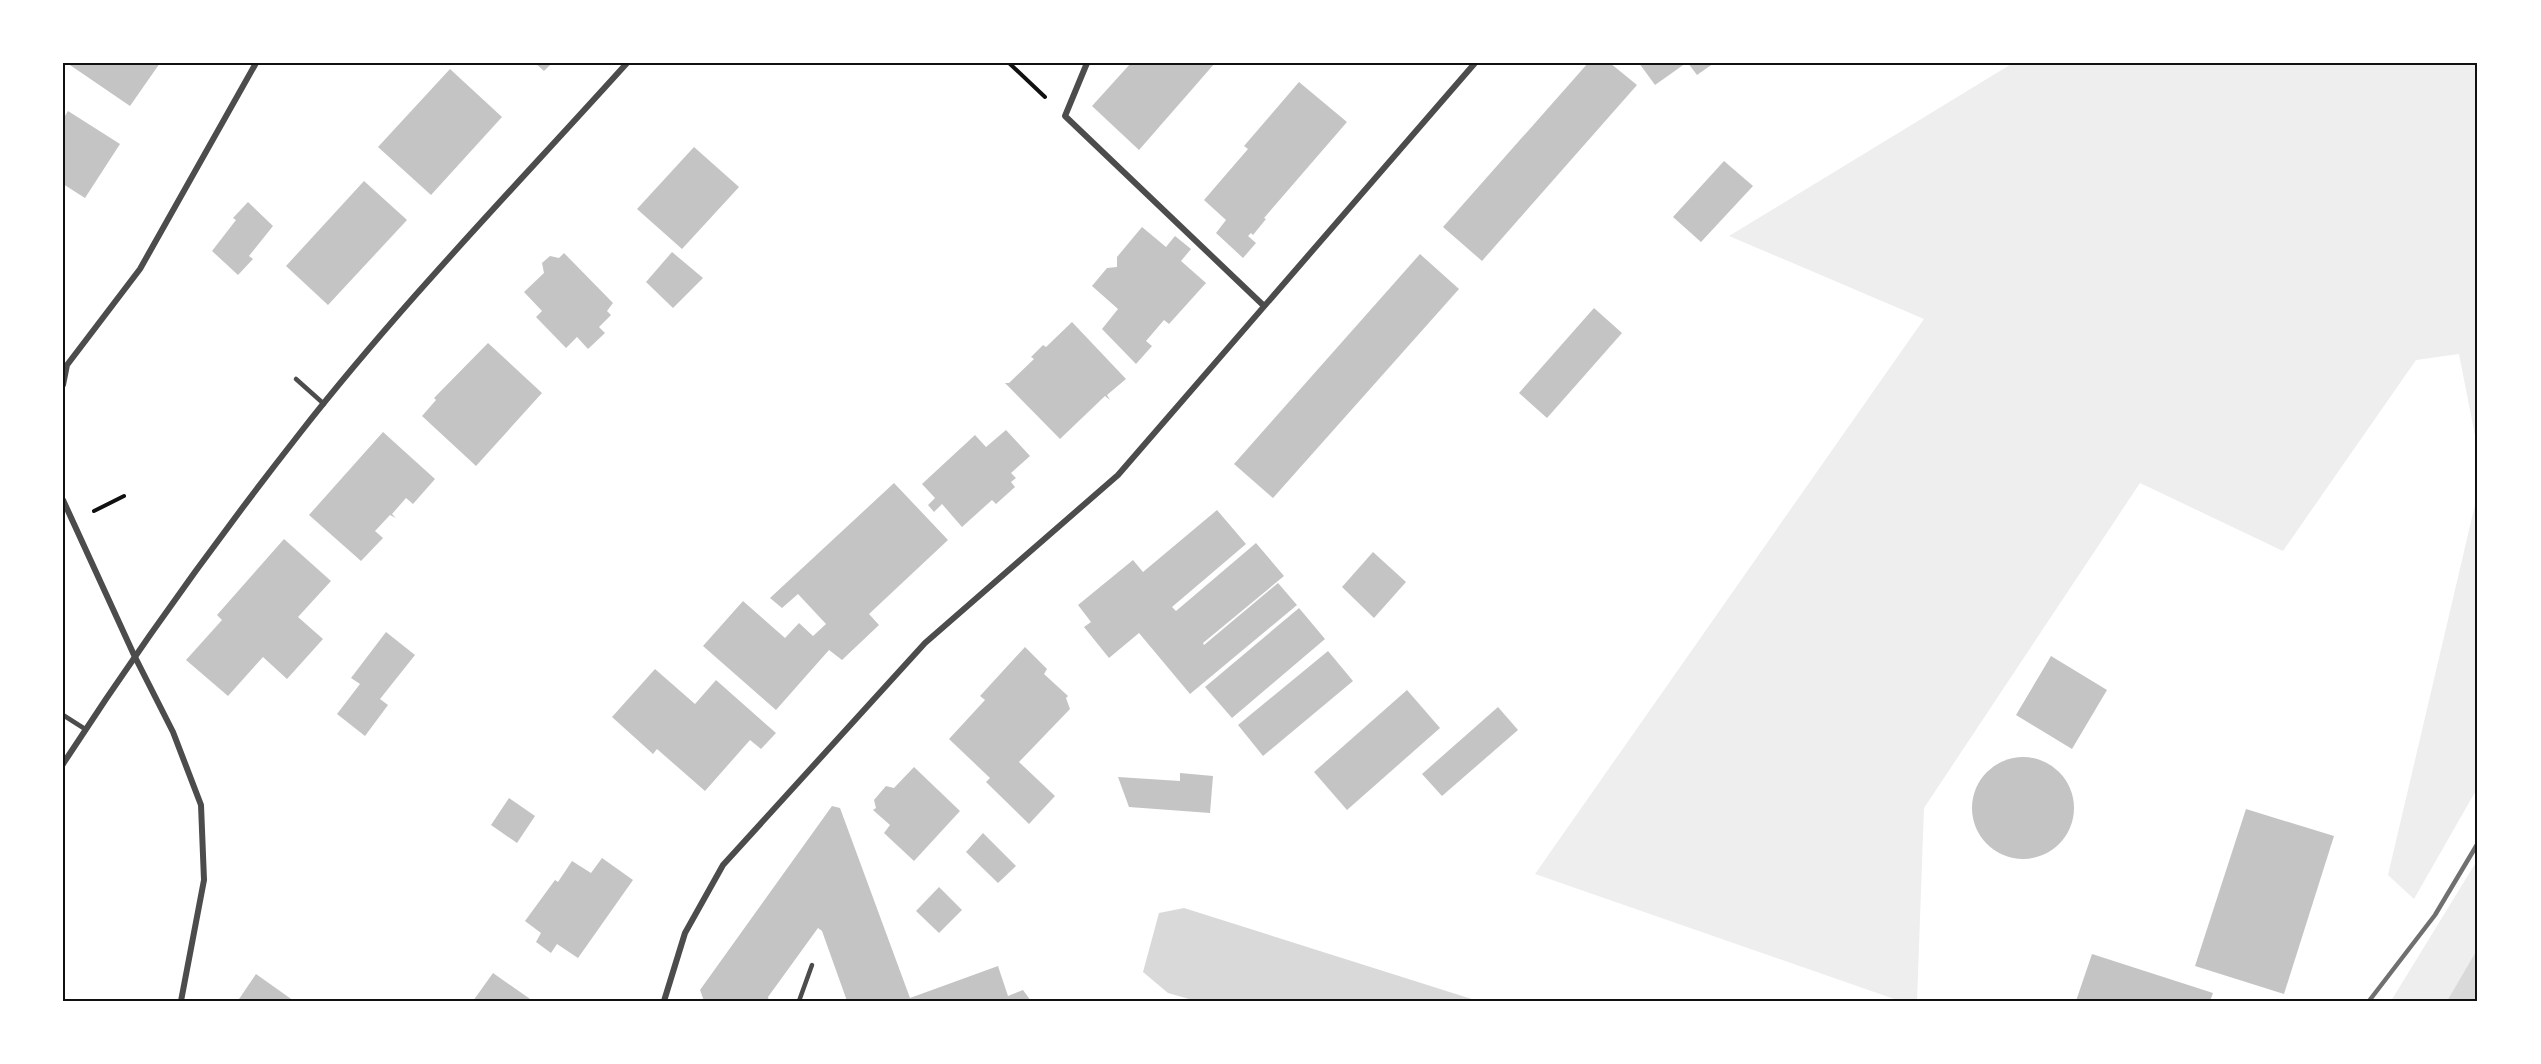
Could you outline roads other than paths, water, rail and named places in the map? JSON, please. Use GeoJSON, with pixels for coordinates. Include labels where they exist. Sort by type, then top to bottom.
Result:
{"type":"FeatureCollection","features":[{"type":"Feature","properties":{"kind":"street"},"geometry":{"type":"LineString","coordinates":[[63,385],[67,365],[140,269],[256,63]]}},
{"type":"Feature","properties":{"kind":"street"},"geometry":{"type":"LineString","coordinates":[[63,764],[134,656],[301,432],[410,304],[627,63]]}},
{"type":"Feature","properties":{"kind":"street"},"geometry":{"type":"LineString","coordinates":[[1088,63],[1065,116],[1263,305]]}},
{"type":"Feature","properties":{"kind":"street"},"geometry":{"type":"LineString","coordinates":[[664,1001],[685,933],[723,866],[925,643],[1118,475],[1475,63]]}},
{"type":"Feature","properties":{"kind":"street"},"geometry":{"type":"LineString","coordinates":[[63,500],[77,536],[173,732],[201,805],[204,880],[181,1001]]}},
{"type":"Feature","properties":{"kind":"lane"},"geometry":{"type":"LineString","coordinates":[[296,379],[324,404]]}},
{"type":"Feature","properties":{"kind":"lane"},"geometry":{"type":"LineString","coordinates":[[63,715],[85,729]]}},
{"type":"Feature","properties":{"kind":"lane"},"geometry":{"type":"LineString","coordinates":[[799,1001],[812,965]]}},
{"type":"Feature","properties":{"kind":"railway"},"geometry":{"type":"LineString","coordinates":[[2369,1001],[2435,915],[2478,843]]}}]}
